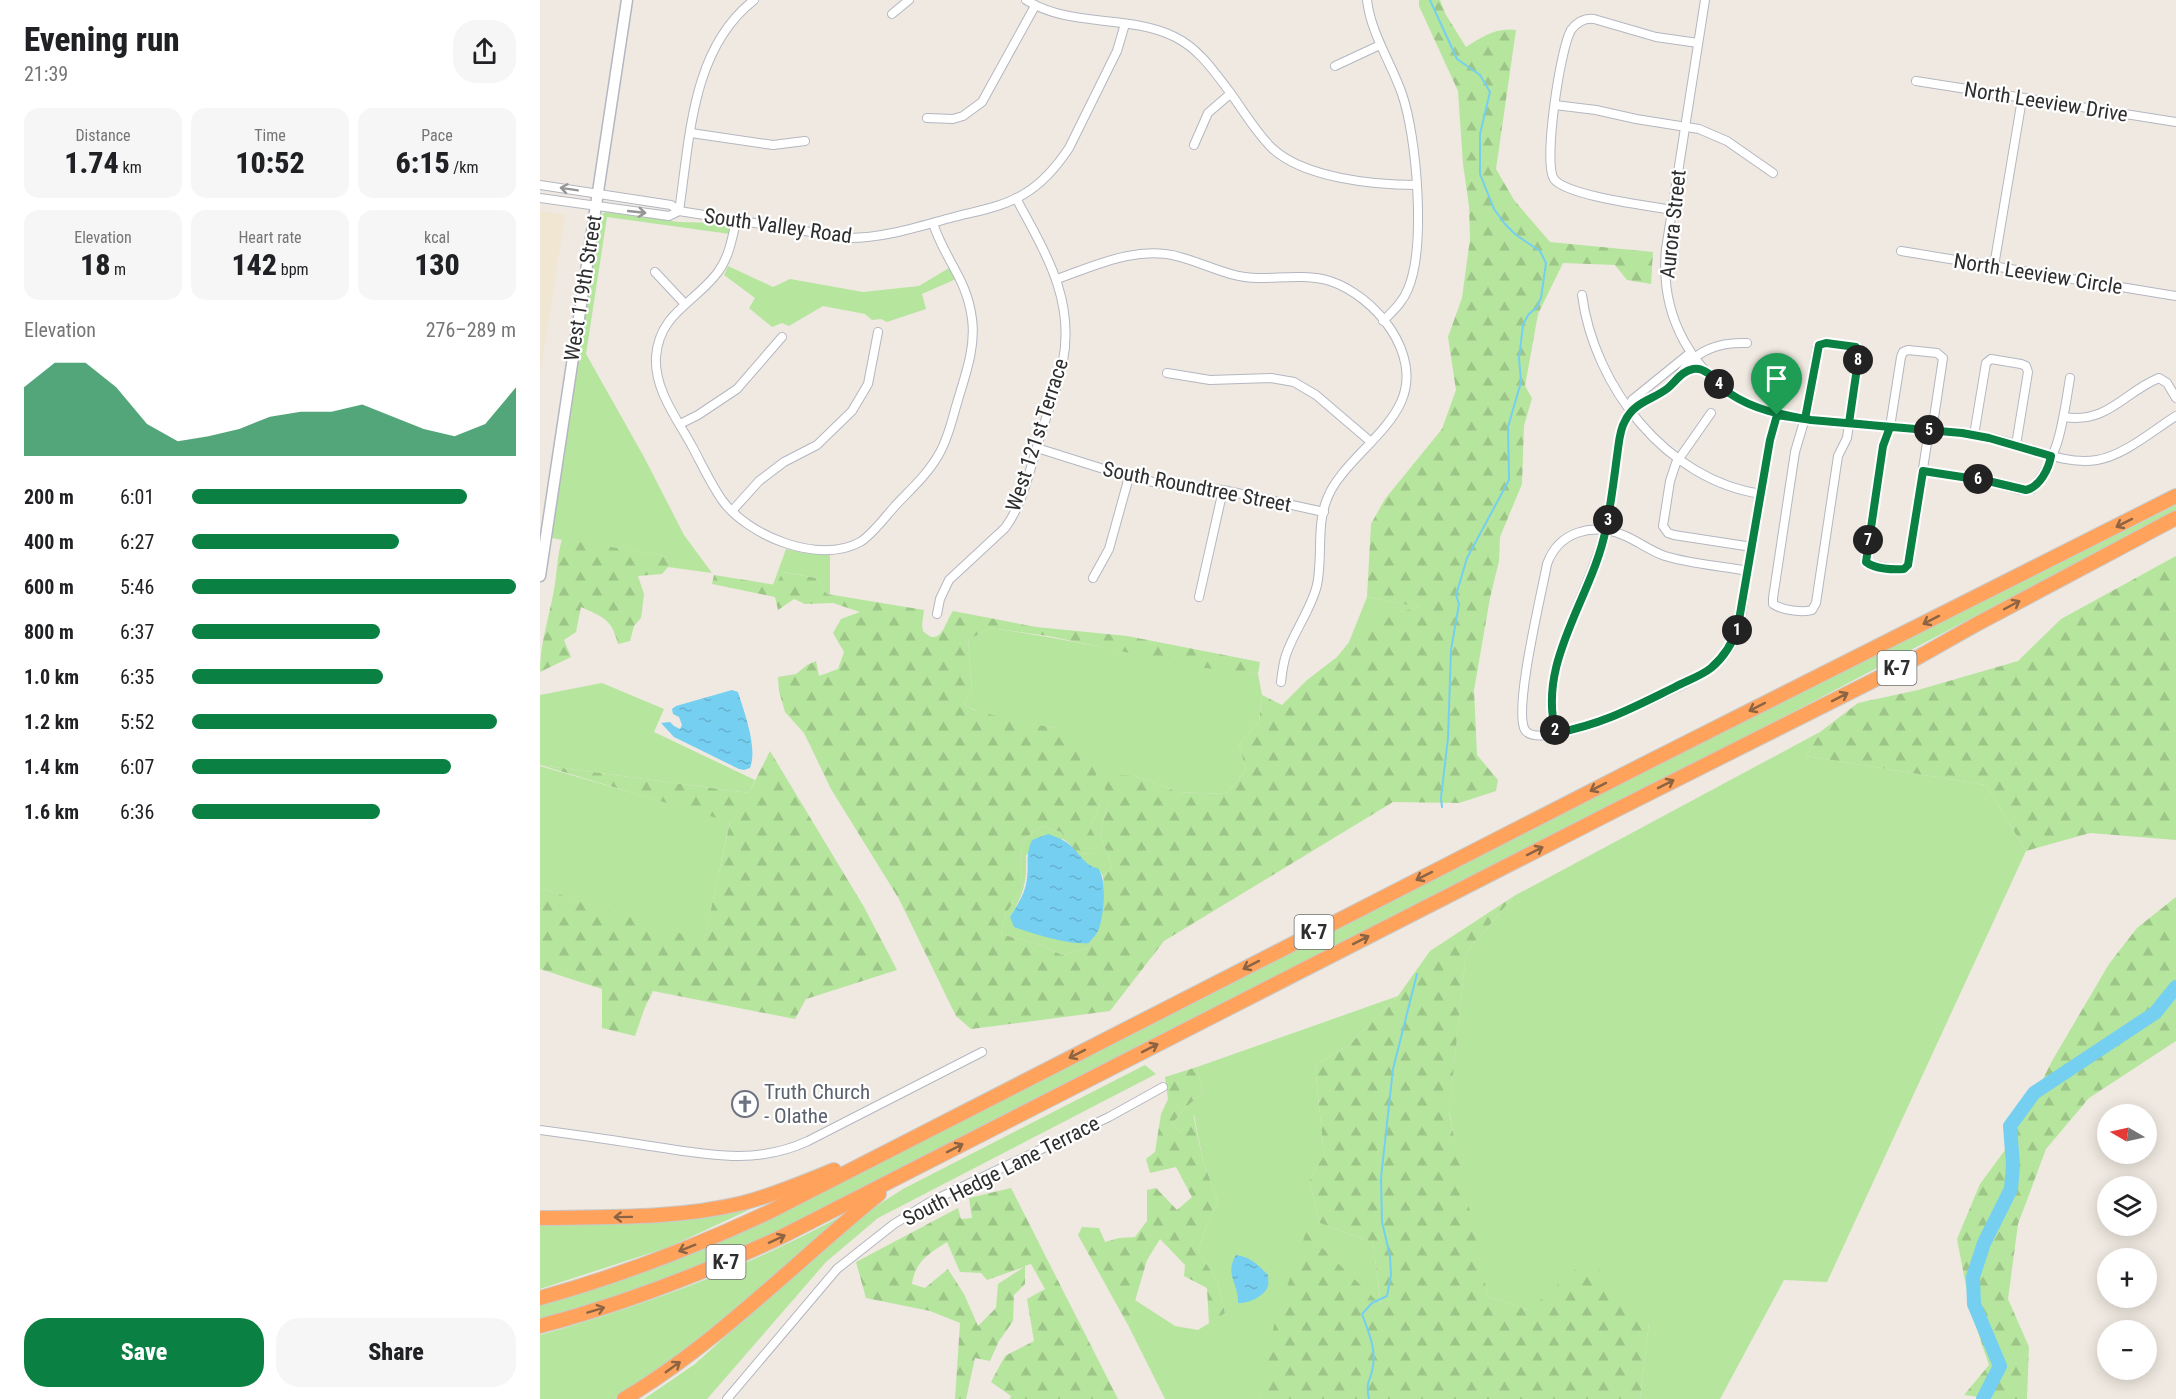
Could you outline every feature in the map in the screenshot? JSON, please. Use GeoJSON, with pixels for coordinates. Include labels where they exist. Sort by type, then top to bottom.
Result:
{"type":"FeatureCollection","features":[{"type":"Feature","properties":{"kind":"highway","name":"K-7"},"geometry":{"type":"LineString","coordinates":[[540,1298],[604,1279],[706,1240],[769,1212],[1633,770],[2176,496]]}},
{"type":"Feature","properties":{"kind":"highway","name":"K-7"},"geometry":{"type":"LineString","coordinates":[[540,1326],[611,1306],[698,1274],[783,1236],[1603,816],[1906,664],[2176,518]]}},
{"type":"Feature","properties":{"kind":"highway"},"geometry":{"type":"LineString","coordinates":[[540,1218],[647,1216],[722,1207],[764,1197],[891,1149]]}},
{"type":"Feature","properties":{"kind":"highway"},"geometry":{"type":"LineString","coordinates":[[624,1399],[651,1383],[698,1349],[903,1175]]}},
{"type":"Feature","properties":{"kind":"main road","name":"West 119th Street"},"geometry":{"type":"LineString","coordinates":[[540,576],[627,0]]}},
{"type":"Feature","properties":{"kind":"street"},"geometry":{"type":"LineString","coordinates":[[679,211],[695,106],[703,75],[718,42],[744,8],[754,0]]}},
{"type":"Feature","properties":{"kind":"street"},"geometry":{"type":"LineString","coordinates":[[892,14],[909,0]]}},
{"type":"Feature","properties":{"kind":"street"},"geometry":{"type":"LineString","coordinates":[[1026,0],[1035,6],[1058,13],[1158,30],[1183,41],[1203,58],[1265,141],[1297,165],[1322,173],[1394,185],[1416,185]]}},
{"type":"Feature","properties":{"kind":"street"},"geometry":{"type":"LineString","coordinates":[[1367,0],[1371,22],[1392,67],[1408,114],[1419,230],[1411,281],[1402,301],[1383,321]]}},
{"type":"Feature","properties":{"kind":"street","name":"Aurora Street"},"geometry":{"type":"LineString","coordinates":[[1705,0],[1666,249],[1665,281],[1673,318],[1692,356],[1730,393],[1777,415],[1974,435],[2051,456],[2084,462],[2101,459],[2128,447],[2176,416]]}},
{"type":"Feature","properties":{"kind":"street"},"geometry":{"type":"LineString","coordinates":[[927,118],[953,119],[963,116],[982,102],[1035,6]]}},
{"type":"Feature","properties":{"kind":"street"},"geometry":{"type":"LineString","coordinates":[[1673,210],[1582,192],[1560,185],[1554,179],[1550,165],[1560,70],[1569,36],[1580,21],[1594,19],[1656,37],[1698,43]]}},
{"type":"Feature","properties":{"kind":"street"},"geometry":{"type":"LineString","coordinates":[[1016,198],[1026,194],[1053,170],[1069,148],[1117,51],[1125,24]]}},
{"type":"Feature","properties":{"kind":"street"},"geometry":{"type":"LineString","coordinates":[[1335,66],[1380,45]]}},
{"type":"Feature","properties":{"kind":"street","name":"North Leeview Drive"},"geometry":{"type":"LineString","coordinates":[[1916,81],[2176,123]]}},
{"type":"Feature","properties":{"kind":"street"},"geometry":{"type":"LineString","coordinates":[[1194,145],[1208,113],[1230,93]]}},
{"type":"Feature","properties":{"kind":"street"},"geometry":{"type":"LineString","coordinates":[[1994,266],[2022,99]]}},
{"type":"Feature","properties":{"kind":"street"},"geometry":{"type":"LineString","coordinates":[[1555,105],[1596,110],[1711,133],[1773,173]]}},
{"type":"Feature","properties":{"kind":"street"},"geometry":{"type":"LineString","coordinates":[[691,133],[773,145],[805,141]]}},
{"type":"Feature","properties":{"kind":"street","name":"South Valley Road"},"geometry":{"type":"LineString","coordinates":[[540,184],[671,205],[679,211],[736,221],[863,238],[933,223],[1016,198]]}},
{"type":"Feature","properties":{"kind":"street","name":"South Valley Road"},"geometry":{"type":"LineString","coordinates":[[540,198],[669,216],[679,211]]}},
{"type":"Feature","properties":{"kind":"street","name":"West 121st Terrace"},"geometry":{"type":"LineString","coordinates":[[937,614],[940,598],[949,580],[1012,519],[1037,448],[1065,350],[1064,303],[1057,279],[1016,198]]}},
{"type":"Feature","properties":{"kind":"street"},"geometry":{"type":"LineString","coordinates":[[736,221],[723,265],[662,329],[656,359],[658,382],[699,460],[732,511],[752,527],[774,539],[800,548],[838,549],[861,542],[922,477],[939,455],[970,361],[973,328],[968,296],[961,278],[941,245],[933,223]]}},
{"type":"Feature","properties":{"kind":"street","name":"North Leeview Circle"},"geometry":{"type":"LineString","coordinates":[[1901,251],[2176,296]]}},
{"type":"Feature","properties":{"kind":"street"},"geometry":{"type":"LineString","coordinates":[[1057,279],[1129,255],[1170,255],[1238,276],[1252,278],[1307,277],[1328,281],[1357,295],[1395,336],[1405,363],[1406,379],[1401,403],[1326,500],[1317,585],[1311,603],[1285,657],[1281,682]]}},
{"type":"Feature","properties":{"kind":"street"},"geometry":{"type":"LineString","coordinates":[[655,272],[685,304]]}},
{"type":"Feature","properties":{"kind":"street"},"geometry":{"type":"LineString","coordinates":[[1582,295],[1587,322],[1605,370],[1631,412],[1651,435],[1680,458],[1720,482],[1761,494]]}},
{"type":"Feature","properties":{"kind":"street"},"geometry":{"type":"LineString","coordinates":[[732,511],[759,481],[784,462],[817,445],[852,411],[868,384],[878,332]]}},
{"type":"Feature","properties":{"kind":"street"},"geometry":{"type":"LineString","coordinates":[[680,424],[737,389],[782,336]]}},
{"type":"Feature","properties":{"kind":"street"},"geometry":{"type":"LineString","coordinates":[[1631,412],[1632,400],[1692,356],[1708,348],[1731,342],[1747,343]]}},
{"type":"Feature","properties":{"kind":"street"},"geometry":{"type":"LineString","coordinates":[[1819,345],[1856,347],[1859,351],[1847,438],[1838,456],[1816,603],[1811,611],[1778,607],[1773,602],[1796,452],[1805,419],[1819,345]]}},
{"type":"Feature","properties":{"kind":"street"},"geometry":{"type":"LineString","coordinates":[[1909,350],[1937,353],[1943,361],[1906,568],[1896,570],[1870,565],[1866,562],[1883,446],[1890,427],[1901,354],[1909,350]]}},
{"type":"Feature","properties":{"kind":"street"},"geometry":{"type":"LineString","coordinates":[[1556,733],[1551,708],[1555,669],[1606,530],[1624,422],[1631,412],[1647,399],[1666,389],[1680,375],[1692,356]]}},
{"type":"Feature","properties":{"kind":"street"},"geometry":{"type":"LineString","coordinates":[[1974,435],[1986,363],[1991,359],[2021,364],[2027,368],[2016,445]]}},
{"type":"Feature","properties":{"kind":"street"},"geometry":{"type":"LineString","coordinates":[[1680,375],[1691,369],[1703,369]]}},
{"type":"Feature","properties":{"kind":"street"},"geometry":{"type":"LineString","coordinates":[[1167,373],[1210,380],[1271,378],[1294,382],[1316,395],[1371,442]]}},
{"type":"Feature","properties":{"kind":"street"},"geometry":{"type":"LineString","coordinates":[[1923,471],[1988,481],[2026,490],[2032,489],[2045,473],[2061,436],[2070,378]]}},
{"type":"Feature","properties":{"kind":"street"},"geometry":{"type":"LineString","coordinates":[[2064,417],[2079,418],[2107,410],[2159,378],[2167,383],[2176,398]]}},
{"type":"Feature","properties":{"kind":"street"},"geometry":{"type":"LineString","coordinates":[[1711,413],[1680,458],[1670,481],[1664,529],[1674,535],[1752,548]]}},
{"type":"Feature","properties":{"kind":"street"},"geometry":{"type":"LineString","coordinates":[[1748,571],[1674,558],[1655,552],[1623,535],[1606,530],[1593,529],[1576,532],[1556,547],[1547,564],[1523,689],[1522,716],[1525,729],[1529,734],[1540,737],[1585,728],[1613,718],[1710,669],[1723,656],[1733,642],[1738,626],[1748,571],[1752,548],[1770,440],[1777,415]]}},
{"type":"Feature","properties":{"kind":"street","name":"South Roundtree Street"},"geometry":{"type":"LineString","coordinates":[[1037,448],[1129,477],[1163,484],[1223,490],[1323,512]]}},
{"type":"Feature","properties":{"kind":"street"},"geometry":{"type":"LineString","coordinates":[[1093,578],[1109,549],[1129,477]]}},
{"type":"Feature","properties":{"kind":"street"},"geometry":{"type":"LineString","coordinates":[[1199,597],[1223,490]]}},
{"type":"Feature","properties":{"kind":"street"},"geometry":{"type":"LineString","coordinates":[[540,1130],[719,1156],[754,1156],[783,1151],[802,1144],[982,1052]]}},
{"type":"Feature","properties":{"kind":"street","name":"South Hedge Lane Terrace"},"geometry":{"type":"LineString","coordinates":[[727,1399],[837,1269],[894,1224],[930,1202],[1108,1117],[1163,1087]]}},
{"type":"Feature","properties":{"kind":"shaded area"},"geometry":{"type":"Polygon","coordinates":[[[540,211],[565,215],[540,375],[540,211]]]}},
{"type":"Feature","properties":{"kind":"green space"},"geometry":{"type":"Polygon","coordinates":[[[1419,0],[1440,0],[1446,15],[1466,47],[1496,31],[1516,30],[1496,169],[1514,200],[1550,242],[1653,252],[1651,284],[1627,280],[1615,265],[1563,263],[1538,314],[1525,386],[1532,398],[1524,426],[1522,484],[1500,537],[1499,561],[1474,690],[1477,755],[1498,780],[1496,791],[1459,803],[1393,802],[1164,941],[1110,1011],[971,1029],[956,1016],[899,899],[831,789],[804,733],[785,712],[779,691],[778,677],[796,674],[816,661],[819,676],[838,669],[844,652],[833,633],[841,619],[860,612],[833,603],[805,604],[794,599],[778,610],[775,597],[712,584],[714,575],[776,585],[783,572],[816,578],[827,594],[924,610],[923,631],[934,637],[942,632],[953,611],[1036,627],[1127,636],[1260,662],[1258,674],[1197,667],[1048,636],[990,628],[968,640],[972,691],[964,704],[974,710],[1020,722],[1056,728],[1084,745],[1095,770],[1102,800],[1090,827],[1099,845],[1094,853],[1077,854],[1061,832],[1041,826],[1023,840],[1020,860],[1023,888],[1005,915],[1001,934],[1041,945],[1062,955],[1089,948],[1101,913],[1103,876],[1112,867],[1100,834],[1109,800],[1099,774],[1135,776],[1178,792],[1226,794],[1246,770],[1239,744],[1259,722],[1262,695],[1282,705],[1307,680],[1337,657],[1371,615],[1400,612],[1419,607],[1367,597],[1371,524],[1385,499],[1442,429],[1456,390],[1448,337],[1462,298],[1470,239],[1458,91],[1419,6],[1419,0]]]}},
{"type":"Feature","properties":{"kind":"green space"},"geometry":{"type":"Polygon","coordinates":[[[606,212],[679,222],[718,223],[729,227],[730,234],[607,217],[586,354],[644,457],[684,535],[712,573],[668,567],[670,563],[666,556],[551,538],[600,220],[602,214],[606,212]]]}},
{"type":"Feature","properties":{"kind":"green space"},"geometry":{"type":"Polygon","coordinates":[[[728,266],[773,287],[790,279],[863,292],[919,286],[949,268],[956,279],[922,294],[926,309],[887,322],[881,319],[872,320],[865,314],[823,306],[789,326],[782,323],[772,327],[749,308],[755,298],[724,275],[728,266]]]}},
{"type":"Feature","properties":{"kind":"green space"},"geometry":{"type":"Polygon","coordinates":[[[2176,505],[2176,510],[1799,709],[794,1222],[724,1256],[670,1278],[540,1319],[540,1305],[655,1267],[767,1221],[1883,650],[2176,505]]]}},
{"type":"Feature","properties":{"kind":"green space"},"geometry":{"type":"Polygon","coordinates":[[[562,539],[666,556],[671,564],[662,574],[638,576],[644,594],[641,618],[634,626],[630,641],[618,644],[613,629],[606,620],[581,607],[576,632],[564,640],[571,657],[540,672],[543,641],[562,539]]]}},
{"type":"Feature","properties":{"kind":"green space"},"geometry":{"type":"Polygon","coordinates":[[[786,549],[830,555],[830,594],[827,594],[816,578],[784,572],[776,585],[773,585],[786,549]]]}},
{"type":"Feature","properties":{"kind":"green space"},"geometry":{"type":"Polygon","coordinates":[[[2176,556],[2176,840],[2090,833],[2026,851],[1986,785],[1806,756],[1820,732],[1858,703],[1918,690],[2018,661],[2061,619],[2176,556]]]}},
{"type":"Feature","properties":{"kind":"green space"},"geometry":{"type":"Polygon","coordinates":[[[1367,597],[1420,607],[1400,612],[1349,642],[1367,597]]]}},
{"type":"Feature","properties":{"kind":"green space"},"geometry":{"type":"Polygon","coordinates":[[[990,628],[1258,674],[1262,695],[1259,722],[1239,744],[1246,770],[1226,794],[1178,792],[1135,776],[1109,800],[1100,834],[1112,867],[1103,876],[1099,869],[1087,866],[1077,854],[1094,853],[1090,827],[1102,800],[1056,728],[996,717],[964,704],[972,691],[968,640],[990,628]]]}},
{"type":"Feature","properties":{"kind":"green space"},"geometry":{"type":"Polygon","coordinates":[[[602,683],[664,709],[654,732],[755,780],[749,793],[540,765],[540,695],[602,683]]]}},
{"type":"Feature","properties":{"kind":"green space"},"geometry":{"type":"Polygon","coordinates":[[[1820,732],[1806,756],[1986,785],[2026,851],[1827,1282],[1784,1280],[1720,1399],[1640,1399],[1649,1323],[1529,1310],[1488,1297],[1449,1111],[1466,953],[1514,896],[1820,732]]]}},
{"type":"Feature","properties":{"kind":"green space"},"geometry":{"type":"Polygon","coordinates":[[[770,751],[864,907],[897,970],[806,999],[795,1019],[653,991],[635,1036],[602,1028],[602,989],[540,969],[540,888],[704,941],[730,822],[540,765],[749,793],[770,751]]]}},
{"type":"Feature","properties":{"kind":"green space"},"geometry":{"type":"Polygon","coordinates":[[[540,766],[730,821],[704,942],[540,888],[540,766]]]}},
{"type":"Feature","properties":{"kind":"green space"},"geometry":{"type":"Polygon","coordinates":[[[1041,826],[1061,832],[1072,846],[1063,839],[1026,855],[1024,887],[1010,917],[1030,932],[1083,943],[1089,943],[1098,931],[1089,948],[1062,955],[1041,945],[1001,934],[1005,915],[1023,888],[1020,860],[1023,840],[1041,826]]]}},
{"type":"Feature","properties":{"kind":"green space"},"geometry":{"type":"Polygon","coordinates":[[[1514,896],[1466,953],[1449,1113],[1488,1297],[1529,1310],[1588,1258],[1649,1323],[1640,1399],[1261,1399],[1259,1395],[1275,1321],[1306,1232],[1381,1305],[1373,1243],[1320,1223],[1309,1181],[1324,1155],[1315,1066],[1350,1044],[1398,996],[1430,951],[1514,896]]]}},
{"type":"Feature","properties":{"kind":"green space"},"geometry":{"type":"Polygon","coordinates":[[[2176,897],[2176,1041],[2089,1098],[2046,1149],[2018,1224],[2008,1299],[2029,1347],[2027,1399],[1994,1399],[1964,1395],[1989,1365],[1971,1312],[1957,1239],[1980,1184],[2008,1146],[2015,1125],[2036,1093],[2052,1061],[2109,964],[2137,928],[2176,897]]]}},
{"type":"Feature","properties":{"kind":"green space"},"geometry":{"type":"Polygon","coordinates":[[[1398,996],[1350,1044],[1315,1066],[1324,1155],[1309,1181],[1320,1223],[1373,1243],[1381,1306],[1307,1233],[1259,1395],[1261,1399],[1165,1399],[1128,1325],[1135,1300],[1175,1326],[1198,1330],[1225,1313],[1217,1280],[1198,1251],[1218,1201],[1203,1161],[1194,1115],[1180,1132],[1172,1124],[1186,1107],[1203,1093],[1197,1067],[1398,996]]]}},
{"type":"Feature","properties":{"kind":"green space"},"geometry":{"type":"Polygon","coordinates":[[[1145,1065],[1156,1074],[878,1218],[826,1262],[707,1399],[644,1399],[695,1364],[852,1222],[903,1189],[1145,1065]]]}},
{"type":"Feature","properties":{"kind":"green space"},"geometry":{"type":"Polygon","coordinates":[[[1197,1067],[1203,1093],[1186,1107],[1172,1124],[1180,1132],[1193,1114],[1203,1161],[1218,1201],[1198,1251],[1217,1280],[1225,1313],[1209,1324],[1207,1288],[1184,1276],[1185,1265],[1160,1239],[1147,1260],[1128,1325],[1078,1235],[1082,1227],[1099,1228],[1105,1242],[1135,1237],[1147,1221],[1147,1190],[1156,1188],[1177,1210],[1192,1197],[1176,1167],[1150,1173],[1146,1159],[1155,1152],[1161,1114],[1168,1099],[1165,1077],[1197,1067]]]}},
{"type":"Feature","properties":{"kind":"green space"},"geometry":{"type":"Polygon","coordinates":[[[1011,1188],[1118,1399],[1010,1399],[1011,1396],[991,1382],[1005,1356],[1034,1341],[1027,1299],[1045,1289],[1031,1264],[1025,1266],[1025,1284],[1014,1295],[1013,1321],[999,1341],[990,1361],[975,1358],[966,1399],[955,1399],[960,1323],[930,1311],[866,1298],[856,1262],[958,1208],[961,1219],[972,1218],[969,1198],[1011,1188]],[[947,1242],[919,1264],[912,1284],[925,1288],[948,1269],[964,1294],[978,1326],[996,1308],[998,1284],[1024,1267],[987,1280],[981,1273],[960,1272],[947,1242]]]}},
{"type":"Feature","properties":{"kind":"green space"},"geometry":{"type":"Polygon","coordinates":[[[758,1202],[753,1208],[669,1247],[540,1289],[540,1222],[758,1202]]]}},
{"type":"Feature","properties":{"kind":"green space"},"geometry":{"type":"Polygon","coordinates":[[[843,1215],[844,1217],[713,1330],[637,1387],[615,1399],[540,1399],[540,1335],[695,1284],[770,1252],[843,1215]]]}},
{"type":"Feature","properties":{"kind":"water"},"geometry":{"type":"Polygon","coordinates":[[[732,690],[738,692],[751,740],[752,760],[750,768],[744,770],[674,737],[661,723],[670,722],[680,729],[682,725],[679,717],[673,714],[672,709],[676,706],[732,690]]]}},
{"type":"Feature","properties":{"kind":"water"},"geometry":{"type":"Polygon","coordinates":[[[1048,834],[1067,843],[1086,862],[1099,869],[1102,875],[1104,900],[1102,917],[1098,931],[1089,943],[1062,941],[1022,930],[1014,927],[1010,917],[1025,888],[1032,840],[1048,834]]]}},
{"type":"Feature","properties":{"kind":"water"},"geometry":{"type":"Polygon","coordinates":[[[1236,1255],[1250,1260],[1268,1275],[1266,1290],[1256,1299],[1242,1303],[1238,1303],[1231,1268],[1236,1255]]]}},
{"type":"Feature","properties":{"kind":"waterway"},"geometry":{"type":"LineString","coordinates":[[1430,0],[1457,59],[1480,75],[1490,92],[1480,134],[1480,174],[1494,209],[1516,235],[1540,251],[1546,263],[1541,298],[1523,325],[1519,358],[1521,382],[1508,427],[1509,480],[1467,558],[1456,595],[1459,604],[1451,650],[1448,738],[1442,807]]}},
{"type":"Feature","properties":{"kind":"waterway"},"geometry":{"type":"LineString","coordinates":[[1369,1399],[1368,1384],[1374,1359],[1371,1339],[1362,1314],[1372,1303],[1387,1296],[1391,1275],[1390,1256],[1382,1222],[1381,1178],[1393,1069],[1417,974]]}},
{"type":"Feature","properties":{"kind":"waterway"},"geometry":{"type":"LineString","coordinates":[[1983,1399],[2000,1366],[1974,1304],[1973,1277],[1984,1243],[2011,1189],[2013,1165],[2010,1126],[2034,1093],[2155,1013],[2176,987]]}},
{"type":"Feature","properties":{"kind":"place","name":"Truth Church - Olathe"},"geometry":{"type":"Point","coordinates":[745,1104]}},
{"type":"Feature","properties":{"kind":"route"},"geometry":{"type":"LineString","coordinates":[[1777,415],[1770,440],[1738,626],[1733,642],[1710,669],[1613,718],[1585,728],[1556,733],[1551,717],[1555,669],[1606,530],[1624,422],[1640,404],[1666,389],[1680,375],[1691,369],[1703,369],[1730,393],[1777,415],[1811,420],[1849,423],[1962,433],[2008,442],[2051,456],[2045,473],[2032,489],[2026,490],[1988,481],[1923,471],[1908,565],[1904,569],[1896,570],[1870,565],[1866,562],[1883,446],[1890,427],[1849,423],[1858,349],[1826,343],[1819,345],[1805,419],[1777,415]]}}]}
